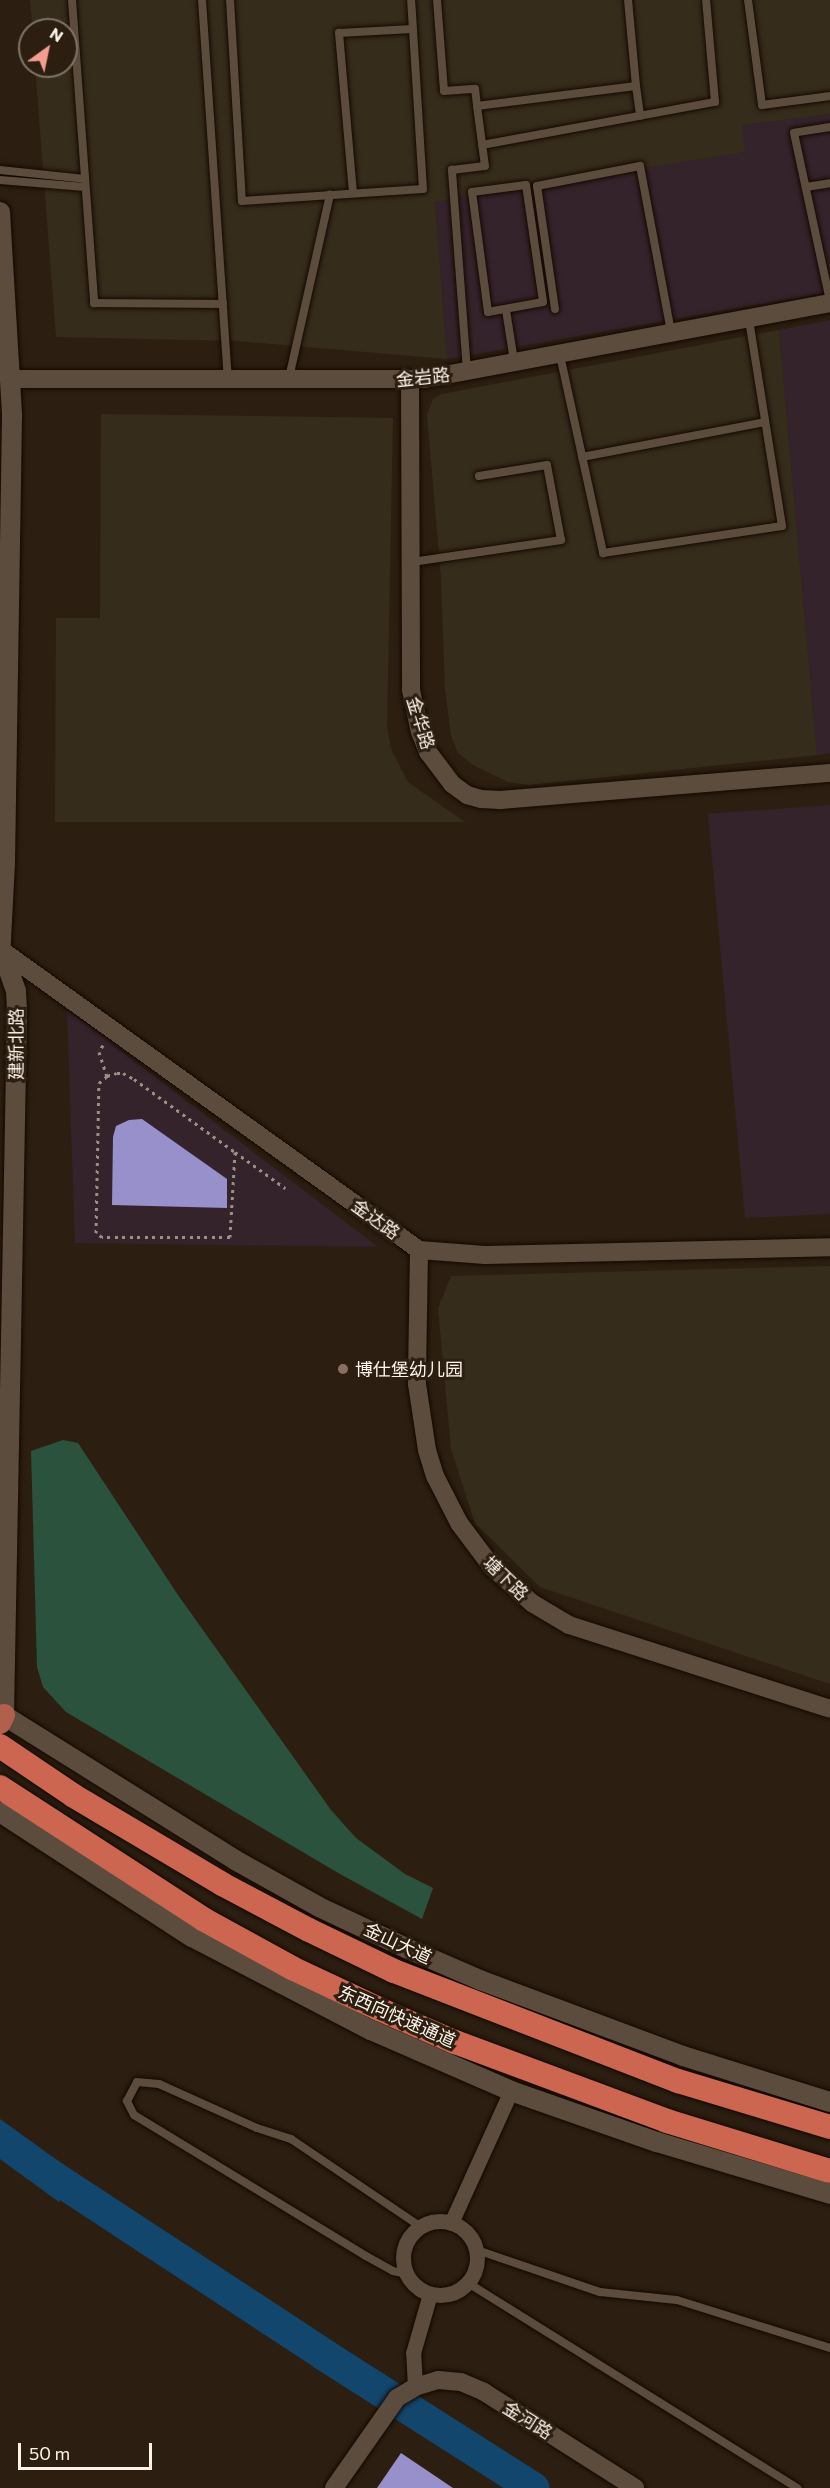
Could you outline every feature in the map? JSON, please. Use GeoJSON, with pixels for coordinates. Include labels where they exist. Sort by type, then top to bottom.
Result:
{"type":"FeatureCollection","features":[{"type":"Feature","properties":{"kind":"highway"},"geometry":{"type":"LineString","coordinates":[[0,1746],[74,1796],[222,1884],[394,1971],[678,2081],[830,2127]]}},
{"type":"Feature","properties":{"kind":"highway","name":"东西向快速通道"},"geometry":{"type":"LineString","coordinates":[[0,1787],[203,1919],[292,1968],[369,2005],[454,2042],[667,2121],[830,2171]]}},
{"type":"Feature","properties":{"kind":"main road","name":"建新北路"},"geometry":{"type":"LineString","coordinates":[[0,212],[10,379],[5,451],[1,953],[16,991],[17,1013],[2,1717]]}},
{"type":"Feature","properties":{"kind":"main road","name":"金山大道"},"geometry":{"type":"LineString","coordinates":[[2,1717],[235,1860],[319,1907],[406,1948],[480,1980],[683,2056],[830,2102]]}},
{"type":"Feature","properties":{"kind":"main road"},"geometry":{"type":"LineString","coordinates":[[0,1812],[182,1930],[261,1975],[371,2030],[511,2091],[657,2142],[830,2194]]}},
{"type":"Feature","properties":{"kind":"street","name":"金岩路"},"geometry":{"type":"LineString","coordinates":[[10,379],[410,380],[466,372],[748,320],[830,302]]}},
{"type":"Feature","properties":{"kind":"street","name":"金华路"},"geometry":{"type":"LineString","coordinates":[[410,380],[411,690],[415,712],[428,752],[452,784],[467,795],[481,799],[500,800],[830,773]]}},
{"type":"Feature","properties":{"kind":"street","name":"金达路"},"geometry":{"type":"LineString","coordinates":[[1,953],[419,1250],[485,1255],[830,1247]]}},
{"type":"Feature","properties":{"kind":"street","name":"塘下路"},"geometry":{"type":"LineString","coordinates":[[419,1250],[417,1384],[427,1450],[435,1476],[459,1523],[492,1567],[532,1603],[569,1625],[830,1709]]}},
{"type":"Feature","properties":{"kind":"street"},"geometry":{"type":"LineString","coordinates":[[451,2223],[511,2091]]}},
{"type":"Feature","properties":{"kind":"street"},"geometry":{"type":"LineString","coordinates":[[440,2221],[451,2223],[463,2229],[472,2238],[477,2250],[478,2263],[468,2283],[455,2293],[430,2294],[419,2289],[407,2274],[403,2259],[405,2248],[410,2237],[421,2227],[440,2221]]}},
{"type":"Feature","properties":{"kind":"street"},"geometry":{"type":"LineString","coordinates":[[334,2488],[382,2416],[397,2398],[414,2387],[413,2353],[430,2294]]}},
{"type":"Feature","properties":{"kind":"street","name":"金河路"},"geometry":{"type":"LineString","coordinates":[[414,2387],[438,2380],[451,2380],[472,2386],[635,2488]]}},
{"type":"Feature","properties":{"kind":"lane"},"geometry":{"type":"LineString","coordinates":[[72,0],[94,303],[223,304]]}},
{"type":"Feature","properties":{"kind":"lane"},"geometry":{"type":"LineString","coordinates":[[202,0],[228,380]]}},
{"type":"Feature","properties":{"kind":"lane"},"geometry":{"type":"LineString","coordinates":[[230,0],[242,201],[423,189],[411,0]]}},
{"type":"Feature","properties":{"kind":"lane"},"geometry":{"type":"LineString","coordinates":[[437,0],[444,91],[475,89],[485,166],[452,170],[466,372]]}},
{"type":"Feature","properties":{"kind":"lane"},"geometry":{"type":"LineString","coordinates":[[628,0],[640,116]]}},
{"type":"Feature","properties":{"kind":"lane"},"geometry":{"type":"LineString","coordinates":[[482,145],[715,102],[706,0]]}},
{"type":"Feature","properties":{"kind":"lane"},"geometry":{"type":"LineString","coordinates":[[748,0],[762,105],[830,96]]}},
{"type":"Feature","properties":{"kind":"lane"},"geometry":{"type":"LineString","coordinates":[[353,193],[339,33],[412,28]]}},
{"type":"Feature","properties":{"kind":"lane"},"geometry":{"type":"LineString","coordinates":[[477,106],[636,86]]}},
{"type":"Feature","properties":{"kind":"lane"},"geometry":{"type":"LineString","coordinates":[[830,127],[794,133],[830,302]]}},
{"type":"Feature","properties":{"kind":"lane"},"geometry":{"type":"LineString","coordinates":[[555,309],[537,186],[640,166],[672,333]]}},
{"type":"Feature","properties":{"kind":"lane"},"geometry":{"type":"LineString","coordinates":[[0,170],[85,183]]}},
{"type":"Feature","properties":{"kind":"lane"},"geometry":{"type":"LineString","coordinates":[[0,180],[85,183]]}},
{"type":"Feature","properties":{"kind":"lane"},"geometry":{"type":"LineString","coordinates":[[806,187],[830,183]]}},
{"type":"Feature","properties":{"kind":"lane"},"geometry":{"type":"LineString","coordinates":[[526,184],[543,302],[506,310],[488,312],[472,192],[526,184]]}},
{"type":"Feature","properties":{"kind":"lane"},"geometry":{"type":"LineString","coordinates":[[288,380],[330,195]]}},
{"type":"Feature","properties":{"kind":"lane"},"geometry":{"type":"LineString","coordinates":[[506,310],[515,363]]}},
{"type":"Feature","properties":{"kind":"lane"},"geometry":{"type":"LineString","coordinates":[[560,354],[603,553],[782,526],[748,320]]}},
{"type":"Feature","properties":{"kind":"lane"},"geometry":{"type":"LineString","coordinates":[[582,457],[765,422]]}},
{"type":"Feature","properties":{"kind":"lane"},"geometry":{"type":"LineString","coordinates":[[410,562],[561,540],[547,465],[479,476]]}},
{"type":"Feature","properties":{"kind":"lane"},"geometry":{"type":"LineString","coordinates":[[407,2274],[393,2271],[366,2256],[134,2115],[127,2101],[137,2082],[159,2084],[257,2128],[291,2139],[421,2227]]}},
{"type":"Feature","properties":{"kind":"lane"},"geometry":{"type":"LineString","coordinates":[[477,2250],[600,2292],[677,2300],[830,2348]]}},
{"type":"Feature","properties":{"kind":"lane"},"geometry":{"type":"LineString","coordinates":[[468,2283],[797,2488]]}},
{"type":"Feature","properties":{"kind":"path"},"geometry":{"type":"LineString","coordinates":[[107,1076],[99,1052],[112,1030]]}},
{"type":"Feature","properties":{"kind":"path"},"geometry":{"type":"LineString","coordinates":[[235,1152],[230,1237],[102,1237],[96,1233],[99,1083],[107,1076],[123,1073],[134,1079],[285,1188]]}},
{"type":"Feature","properties":{"kind":"shaded area"},"geometry":{"type":"Polygon","coordinates":[[[30,0],[830,0],[830,114],[742,125],[745,152],[435,202],[447,359],[236,341],[56,337],[36,78],[78,78],[78,18],[32,18],[30,0]]]}},
{"type":"Feature","properties":{"kind":"shaded area"},"geometry":{"type":"Polygon","coordinates":[[[830,114],[830,292],[447,359],[435,202],[744,152],[741,125],[830,114]]]}},
{"type":"Feature","properties":{"kind":"shaded area"},"geometry":{"type":"Polygon","coordinates":[[[830,320],[830,753],[817,755],[779,330],[830,320]]]}},
{"type":"Feature","properties":{"kind":"shaded area"},"geometry":{"type":"Polygon","coordinates":[[[779,330],[817,755],[529,785],[508,782],[473,765],[458,753],[451,736],[445,689],[441,578],[427,415],[433,399],[442,394],[779,330]]]}},
{"type":"Feature","properties":{"kind":"shaded area"},"geometry":{"type":"Polygon","coordinates":[[[101,414],[393,418],[387,726],[391,749],[408,782],[465,822],[55,822],[56,618],[100,618],[101,414]]]}},
{"type":"Feature","properties":{"kind":"shaded area"},"geometry":{"type":"Polygon","coordinates":[[[830,805],[830,1214],[745,1218],[708,814],[830,805]]]}},
{"type":"Feature","properties":{"kind":"shaded area"},"geometry":{"type":"Polygon","coordinates":[[[67,1010],[378,1247],[75,1243],[67,1010]]]}},
{"type":"Feature","properties":{"kind":"shaded area"},"geometry":{"type":"Polygon","coordinates":[[[830,1266],[830,1684],[540,1587],[475,1523],[451,1449],[438,1308],[451,1276],[830,1266]]]}},
{"type":"Feature","properties":{"kind":"green space"},"geometry":{"type":"Polygon","coordinates":[[[63,1440],[78,1443],[178,1595],[331,1810],[356,1838],[405,1874],[433,1888],[422,1919],[340,1874],[66,1712],[43,1687],[37,1667],[31,1451],[63,1440]]]}},
{"type":"Feature","properties":{"kind":"water"},"geometry":{"type":"Polygon","coordinates":[[[0,2119],[75,2173],[59,2202],[0,2159],[0,2119]]]}},
{"type":"Feature","properties":{"kind":"building"},"geometry":{"type":"Polygon","coordinates":[[[142,1119],[227,1179],[227,1208],[112,1205],[113,1137],[116,1126],[129,1120],[142,1119]]]}},
{"type":"Feature","properties":{"kind":"building"},"geometry":{"type":"Polygon","coordinates":[[[401,2453],[453,2488],[377,2488],[401,2453]]]}},
{"type":"Feature","properties":{"kind":"waterway"},"geometry":{"type":"LineString","coordinates":[[0,2139],[34,2164],[326,2356],[533,2488]]}},
{"type":"Feature","properties":{"kind":"place","name":"博仕堡幼儿园"},"geometry":{"type":"Point","coordinates":[343,1369]}}]}
